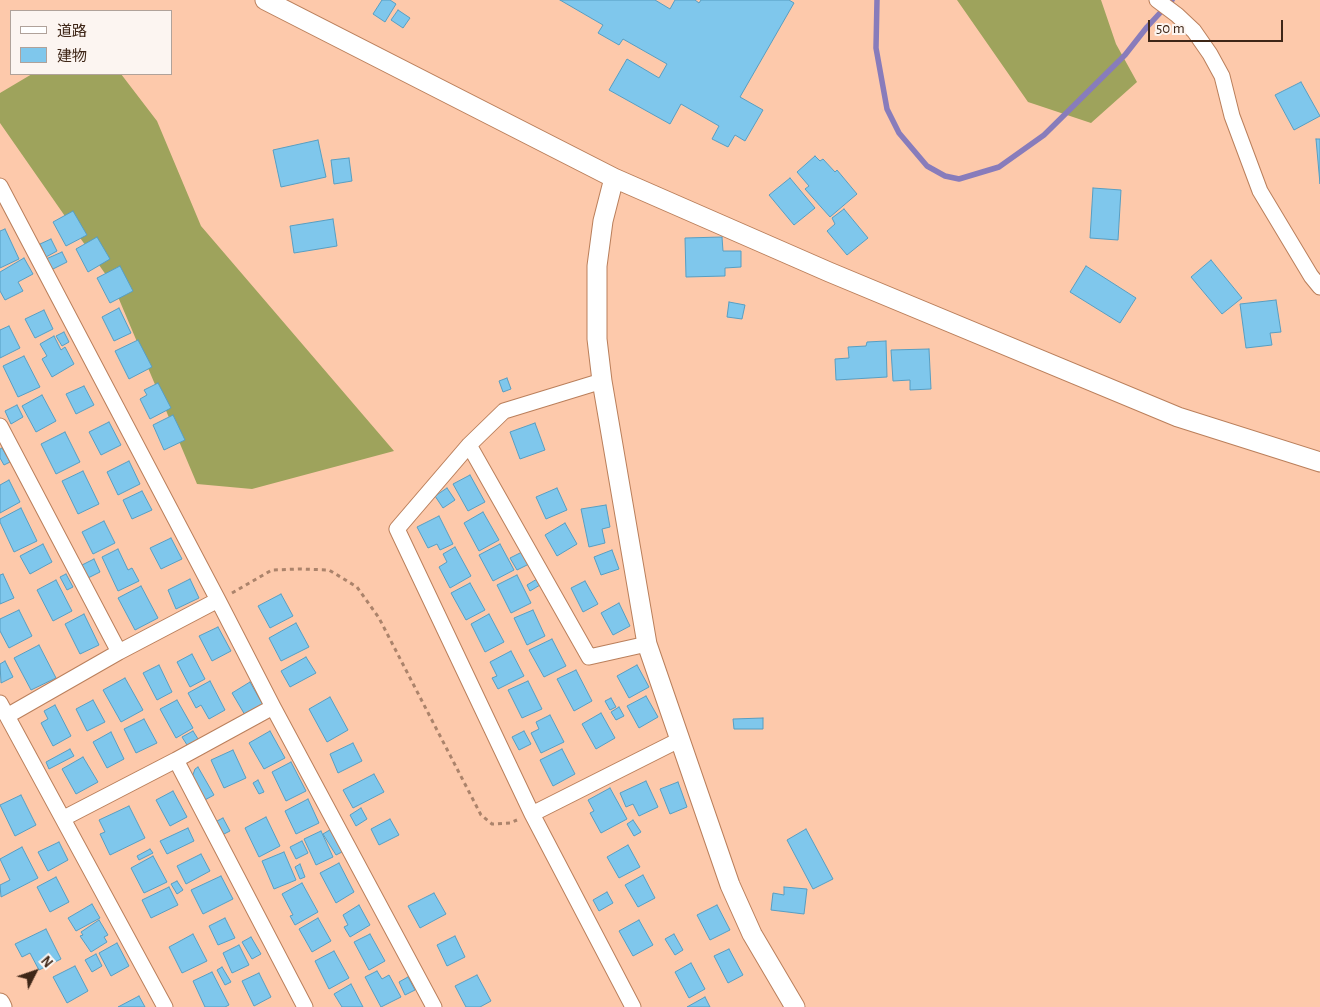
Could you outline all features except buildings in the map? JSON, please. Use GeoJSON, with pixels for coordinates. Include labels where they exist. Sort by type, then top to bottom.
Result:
{"type":"FeatureCollection","features":[{"type":"Feature","properties":{"kind":"street"},"geometry":{"type":"LineString","coordinates":[[265,0],[614,178],[847,280],[1178,417],[1320,462]]}},
{"type":"Feature","properties":{"kind":"street"},"geometry":{"type":"LineString","coordinates":[[1159,1],[1194,31],[1210,54],[1222,76],[1232,116],[1260,191],[1311,276],[1320,287]]}},
{"type":"Feature","properties":{"kind":"street"},"geometry":{"type":"LineString","coordinates":[[614,178],[603,221],[597,266],[597,340],[602,380],[647,644],[730,885],[752,934],[796,1007]]}},
{"type":"Feature","properties":{"kind":"street"},"geometry":{"type":"LineString","coordinates":[[0,186],[4,205],[218,600],[272,707],[434,1007]]}},
{"type":"Feature","properties":{"kind":"street"},"geometry":{"type":"LineString","coordinates":[[602,380],[504,411],[469,445],[397,529],[532,814],[633,1007]]}},
{"type":"Feature","properties":{"kind":"street"},"geometry":{"type":"LineString","coordinates":[[0,426],[119,652]]}},
{"type":"Feature","properties":{"kind":"street"},"geometry":{"type":"LineString","coordinates":[[469,445],[589,657],[647,644]]}},
{"type":"Feature","properties":{"kind":"street"},"geometry":{"type":"LineString","coordinates":[[7,716],[119,652],[218,600]]}},
{"type":"Feature","properties":{"kind":"street"},"geometry":{"type":"LineString","coordinates":[[0,703],[165,1007]]}},
{"type":"Feature","properties":{"kind":"street"},"geometry":{"type":"LineString","coordinates":[[64,818],[176,760],[272,707]]}},
{"type":"Feature","properties":{"kind":"street"},"geometry":{"type":"LineString","coordinates":[[532,814],[679,740]]}},
{"type":"Feature","properties":{"kind":"street"},"geometry":{"type":"LineString","coordinates":[[176,760],[305,1007]]}},
{"type":"Feature","properties":{"kind":"street"},"geometry":{"type":"LineString","coordinates":[[0,1003],[2,1007]]}},
{"type":"Feature","properties":{"kind":"path"},"geometry":{"type":"LineString","coordinates":[[218,600],[272,570],[329,570],[357,587],[379,618],[480,815],[492,824],[510,823],[532,814]]}},
{"type":"Feature","properties":{"kind":"green space"},"geometry":{"type":"Polygon","coordinates":[[[957,0],[1101,0],[1116,44],[1137,82],[1091,123],[1028,102],[957,0]]]}},
{"type":"Feature","properties":{"kind":"green space"},"geometry":{"type":"Polygon","coordinates":[[[30,75],[122,75],[157,121],[201,226],[394,451],[252,489],[197,484],[113,285],[0,123],[0,93],[30,75]]]}},
{"type":"Feature","properties":{"kind":"waterway"},"geometry":{"type":"LineString","coordinates":[[877,0],[876,48],[887,109],[899,133],[927,166],[945,176],[959,179],[999,167],[1044,135],[1125,55],[1172,0]]}}]}
